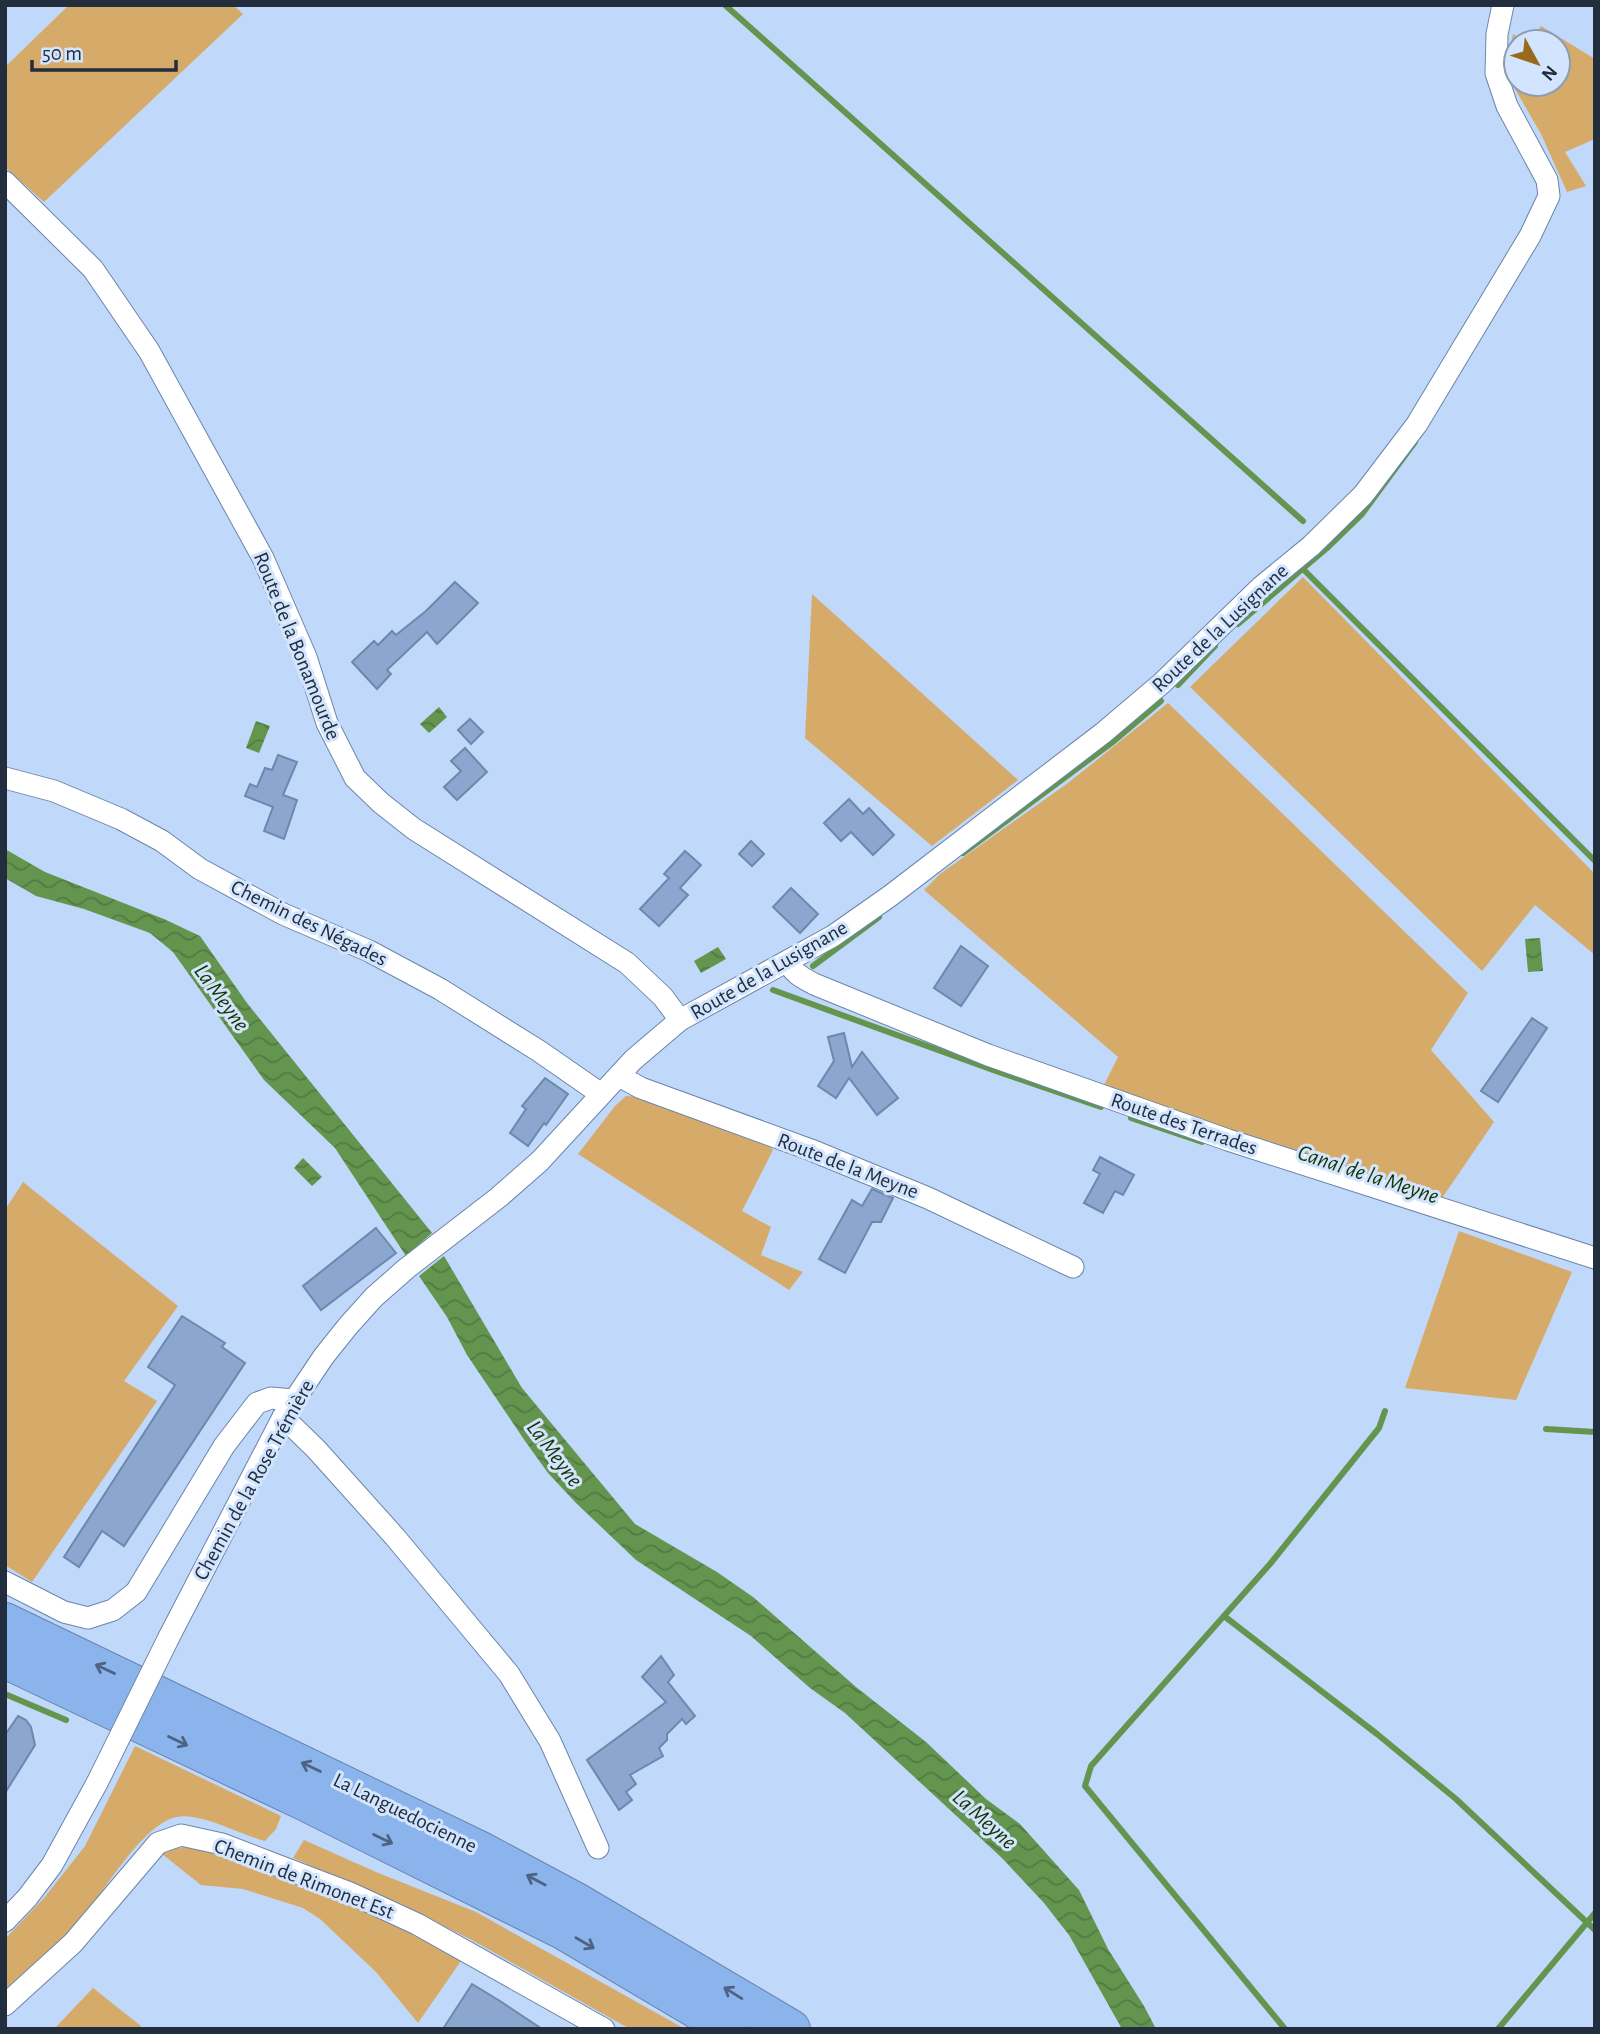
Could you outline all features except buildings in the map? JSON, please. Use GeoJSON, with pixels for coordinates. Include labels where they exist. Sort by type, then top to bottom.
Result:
{"type":"FeatureCollection","features":[{"type":"Feature","properties":{"kind":"highway","name":"La Languedocienne"},"geometry":{"type":"LineString","coordinates":[[5,1622],[479,1850],[578,1903],[791,2029]]}},
{"type":"Feature","properties":{"kind":"highway","name":"La Languedocienne"},"geometry":{"type":"LineString","coordinates":[[5,1659],[306,1802],[563,1930],[730,2029]]}},
{"type":"Feature","properties":{"kind":"street","name":"Route de la Lusignane"},"geometry":{"type":"LineString","coordinates":[[619,1076],[661,1034],[680,1020],[832,936],[890,896],[1103,733],[1162,683],[1261,587],[1311,546],[1363,495],[1410,434],[1530,236],[1549,196],[1547,180],[1507,106],[1496,72],[1497,34],[1503,5]]}},
{"type":"Feature","properties":{"kind":"street","name":"Route de la Bonamourde"},"geometry":{"type":"LineString","coordinates":[[5,182],[93,269],[149,351],[263,558],[306,657],[327,723],[355,778],[414,829],[628,963],[663,997],[680,1020]]}},
{"type":"Feature","properties":{"kind":"street","name":"Chemin des Négades"},"geometry":{"type":"LineString","coordinates":[[5,778],[54,791],[121,819],[162,842],[200,869],[271,908],[369,951],[440,989],[539,1051],[601,1094]]}},
{"type":"Feature","properties":{"kind":"street","name":"Route des Terrades"},"geometry":{"type":"LineString","coordinates":[[788,961],[791,969],[814,984],[988,1055],[1228,1140],[1595,1258]]}},
{"type":"Feature","properties":{"kind":"street","name":"Chemin de la Rose Trémière"},"geometry":{"type":"LineString","coordinates":[[5,1921],[52,1865],[97,1783],[169,1637],[288,1408],[348,1326],[374,1297],[540,1161],[619,1076]]}},
{"type":"Feature","properties":{"kind":"street","name":"Route de la Meyne"},"geometry":{"type":"LineString","coordinates":[[619,1076],[641,1088],[811,1150],[928,1198],[1073,1267]]}},
{"type":"Feature","properties":{"kind":"street"},"geometry":{"type":"LineString","coordinates":[[5,1582],[64,1612],[88,1618],[113,1610],[136,1591],[224,1446],[257,1403],[271,1398],[288,1408],[316,1449],[395,1536],[509,1674],[550,1741],[598,1848]]}},
{"type":"Feature","properties":{"kind":"street","name":"Chemin de Rimonet Est"},"geometry":{"type":"LineString","coordinates":[[5,2005],[81,1934],[158,1843],[181,1835],[222,1844],[350,1893],[417,1924],[604,2029]]}},
{"type":"Feature","properties":{"kind":"shaded area"},"geometry":{"type":"Polygon","coordinates":[[[69,5],[233,5],[243,14],[44,202],[5,167],[5,67],[69,5]]]}},
{"type":"Feature","properties":{"kind":"shaded area"},"geometry":{"type":"Polygon","coordinates":[[[1572,45],[1595,59],[1595,139],[1565,152],[1586,186],[1567,192],[1541,134],[1520,98],[1572,98],[1572,45]]]}},
{"type":"Feature","properties":{"kind":"shaded area"},"geometry":{"type":"Polygon","coordinates":[[[1303,577],[1595,874],[1595,955],[1535,905],[1482,971],[1190,687],[1303,577]]]}},
{"type":"Feature","properties":{"kind":"shaded area"},"geometry":{"type":"Polygon","coordinates":[[[812,594],[1018,780],[932,846],[805,738],[812,594]]]}},
{"type":"Feature","properties":{"kind":"shaded area"},"geometry":{"type":"Polygon","coordinates":[[[1168,703],[1468,993],[1431,1050],[1494,1122],[1440,1201],[1132,1099],[1104,1085],[1118,1057],[924,890],[940,874],[1068,783],[1168,703]]]}},
{"type":"Feature","properties":{"kind":"shaded area"},"geometry":{"type":"Polygon","coordinates":[[[626,1096],[641,1097],[765,1143],[773,1150],[742,1211],[771,1227],[761,1255],[803,1272],[789,1290],[578,1154],[626,1096]]]}},
{"type":"Feature","properties":{"kind":"shaded area"},"geometry":{"type":"Polygon","coordinates":[[[23,1182],[178,1306],[124,1381],[157,1401],[32,1582],[5,1565],[5,1210],[23,1182]]]}},
{"type":"Feature","properties":{"kind":"shaded area"},"geometry":{"type":"Polygon","coordinates":[[[1459,1231],[1572,1272],[1516,1400],[1405,1388],[1459,1231]]]}},
{"type":"Feature","properties":{"kind":"shaded area"},"geometry":{"type":"Polygon","coordinates":[[[135,1746],[281,1816],[276,1829],[265,1841],[197,1818],[177,1817],[164,1822],[138,1844],[74,1926],[5,1991],[5,1939],[44,1898],[85,1846],[135,1746]]]}},
{"type":"Feature","properties":{"kind":"shaded area"},"geometry":{"type":"Polygon","coordinates":[[[304,1840],[476,1912],[685,2029],[630,2029],[470,1939],[399,1904],[293,1858],[304,1840]]]}},
{"type":"Feature","properties":{"kind":"shaded area"},"geometry":{"type":"Polygon","coordinates":[[[195,1846],[219,1851],[393,1922],[463,1958],[418,2023],[376,1972],[320,1919],[303,1908],[243,1889],[201,1885],[162,1854],[176,1848],[195,1846]]]}},
{"type":"Feature","properties":{"kind":"shaded area"},"geometry":{"type":"Polygon","coordinates":[[[93,1988],[141,2026],[141,2029],[54,2029],[93,1988]]]}},
{"type":"Feature","properties":{"kind":"water"},"geometry":{"type":"Polygon","coordinates":[[[439,707],[447,717],[429,733],[420,724],[439,707]]]}},
{"type":"Feature","properties":{"kind":"water"},"geometry":{"type":"Polygon","coordinates":[[[256,721],[270,726],[259,753],[246,748],[256,721]]]}},
{"type":"Feature","properties":{"kind":"water","name":"La Meyne"},"geometry":{"type":"Polygon","coordinates":[[[5,849],[45,872],[200,936],[247,1003],[432,1233],[406,1256],[335,1148],[264,1080],[173,952],[150,933],[84,909],[36,896],[5,878],[5,849]]]}},
{"type":"Feature","properties":{"kind":"water"},"geometry":{"type":"Polygon","coordinates":[[[1540,938],[1543,971],[1528,972],[1525,939],[1540,938]]]}},
{"type":"Feature","properties":{"kind":"water"},"geometry":{"type":"Polygon","coordinates":[[[718,947],[726,959],[701,973],[694,961],[718,947]]]}},
{"type":"Feature","properties":{"kind":"water"},"geometry":{"type":"Polygon","coordinates":[[[303,1158],[322,1177],[312,1186],[294,1168],[303,1158]]]}},
{"type":"Feature","properties":{"kind":"water","name":"La Meyne"},"geometry":{"type":"Polygon","coordinates":[[[444,1256],[522,1388],[635,1524],[717,1572],[753,1597],[856,1687],[926,1742],[986,1799],[1020,1824],[1079,1890],[1108,1949],[1156,2029],[1122,2029],[1069,1935],[1044,1903],[1002,1858],[845,1713],[810,1688],[751,1636],[636,1560],[548,1473],[467,1355],[447,1317],[419,1276],[444,1256]]]}},
{"type":"Feature","properties":{"kind":"waterway"},"geometry":{"type":"LineString","coordinates":[[725,5],[1303,521]]}},
{"type":"Feature","properties":{"kind":"waterway"},"geometry":{"type":"LineString","coordinates":[[1238,624],[1327,548],[1362,514],[1415,442]]}},
{"type":"Feature","properties":{"kind":"waterway"},"geometry":{"type":"LineString","coordinates":[[1302,568],[1595,861]]}},
{"type":"Feature","properties":{"kind":"waterway"},"geometry":{"type":"LineString","coordinates":[[1178,685],[1215,646]]}},
{"type":"Feature","properties":{"kind":"waterway"},"geometry":{"type":"LineString","coordinates":[[963,853],[1114,741],[1161,701]]}},
{"type":"Feature","properties":{"kind":"waterway"},"geometry":{"type":"LineString","coordinates":[[813,966],[879,917]]}},
{"type":"Feature","properties":{"kind":"waterway","name":"Canal de la Meyne"},"geometry":{"type":"LineString","coordinates":[[773,990],[1101,1107]]}},
{"type":"Feature","properties":{"kind":"waterway","name":"Canal de la Meyne"},"geometry":{"type":"LineString","coordinates":[[1131,1118],[1202,1142]]}},
{"type":"Feature","properties":{"kind":"waterway"},"geometry":{"type":"LineString","coordinates":[[1285,2029],[1085,1786],[1091,1766],[1270,1564],[1379,1428],[1385,1411]]}},
{"type":"Feature","properties":{"kind":"waterway"},"geometry":{"type":"LineString","coordinates":[[1546,1429],[1595,1432]]}},
{"type":"Feature","properties":{"kind":"waterway"},"geometry":{"type":"LineString","coordinates":[[1224,1616],[1377,1734],[1456,1799],[1595,1930]]}},
{"type":"Feature","properties":{"kind":"waterway"},"geometry":{"type":"LineString","coordinates":[[5,1694],[66,1720]]}},
{"type":"Feature","properties":{"kind":"waterway"},"geometry":{"type":"LineString","coordinates":[[1498,2029],[1595,1913]]}}]}
